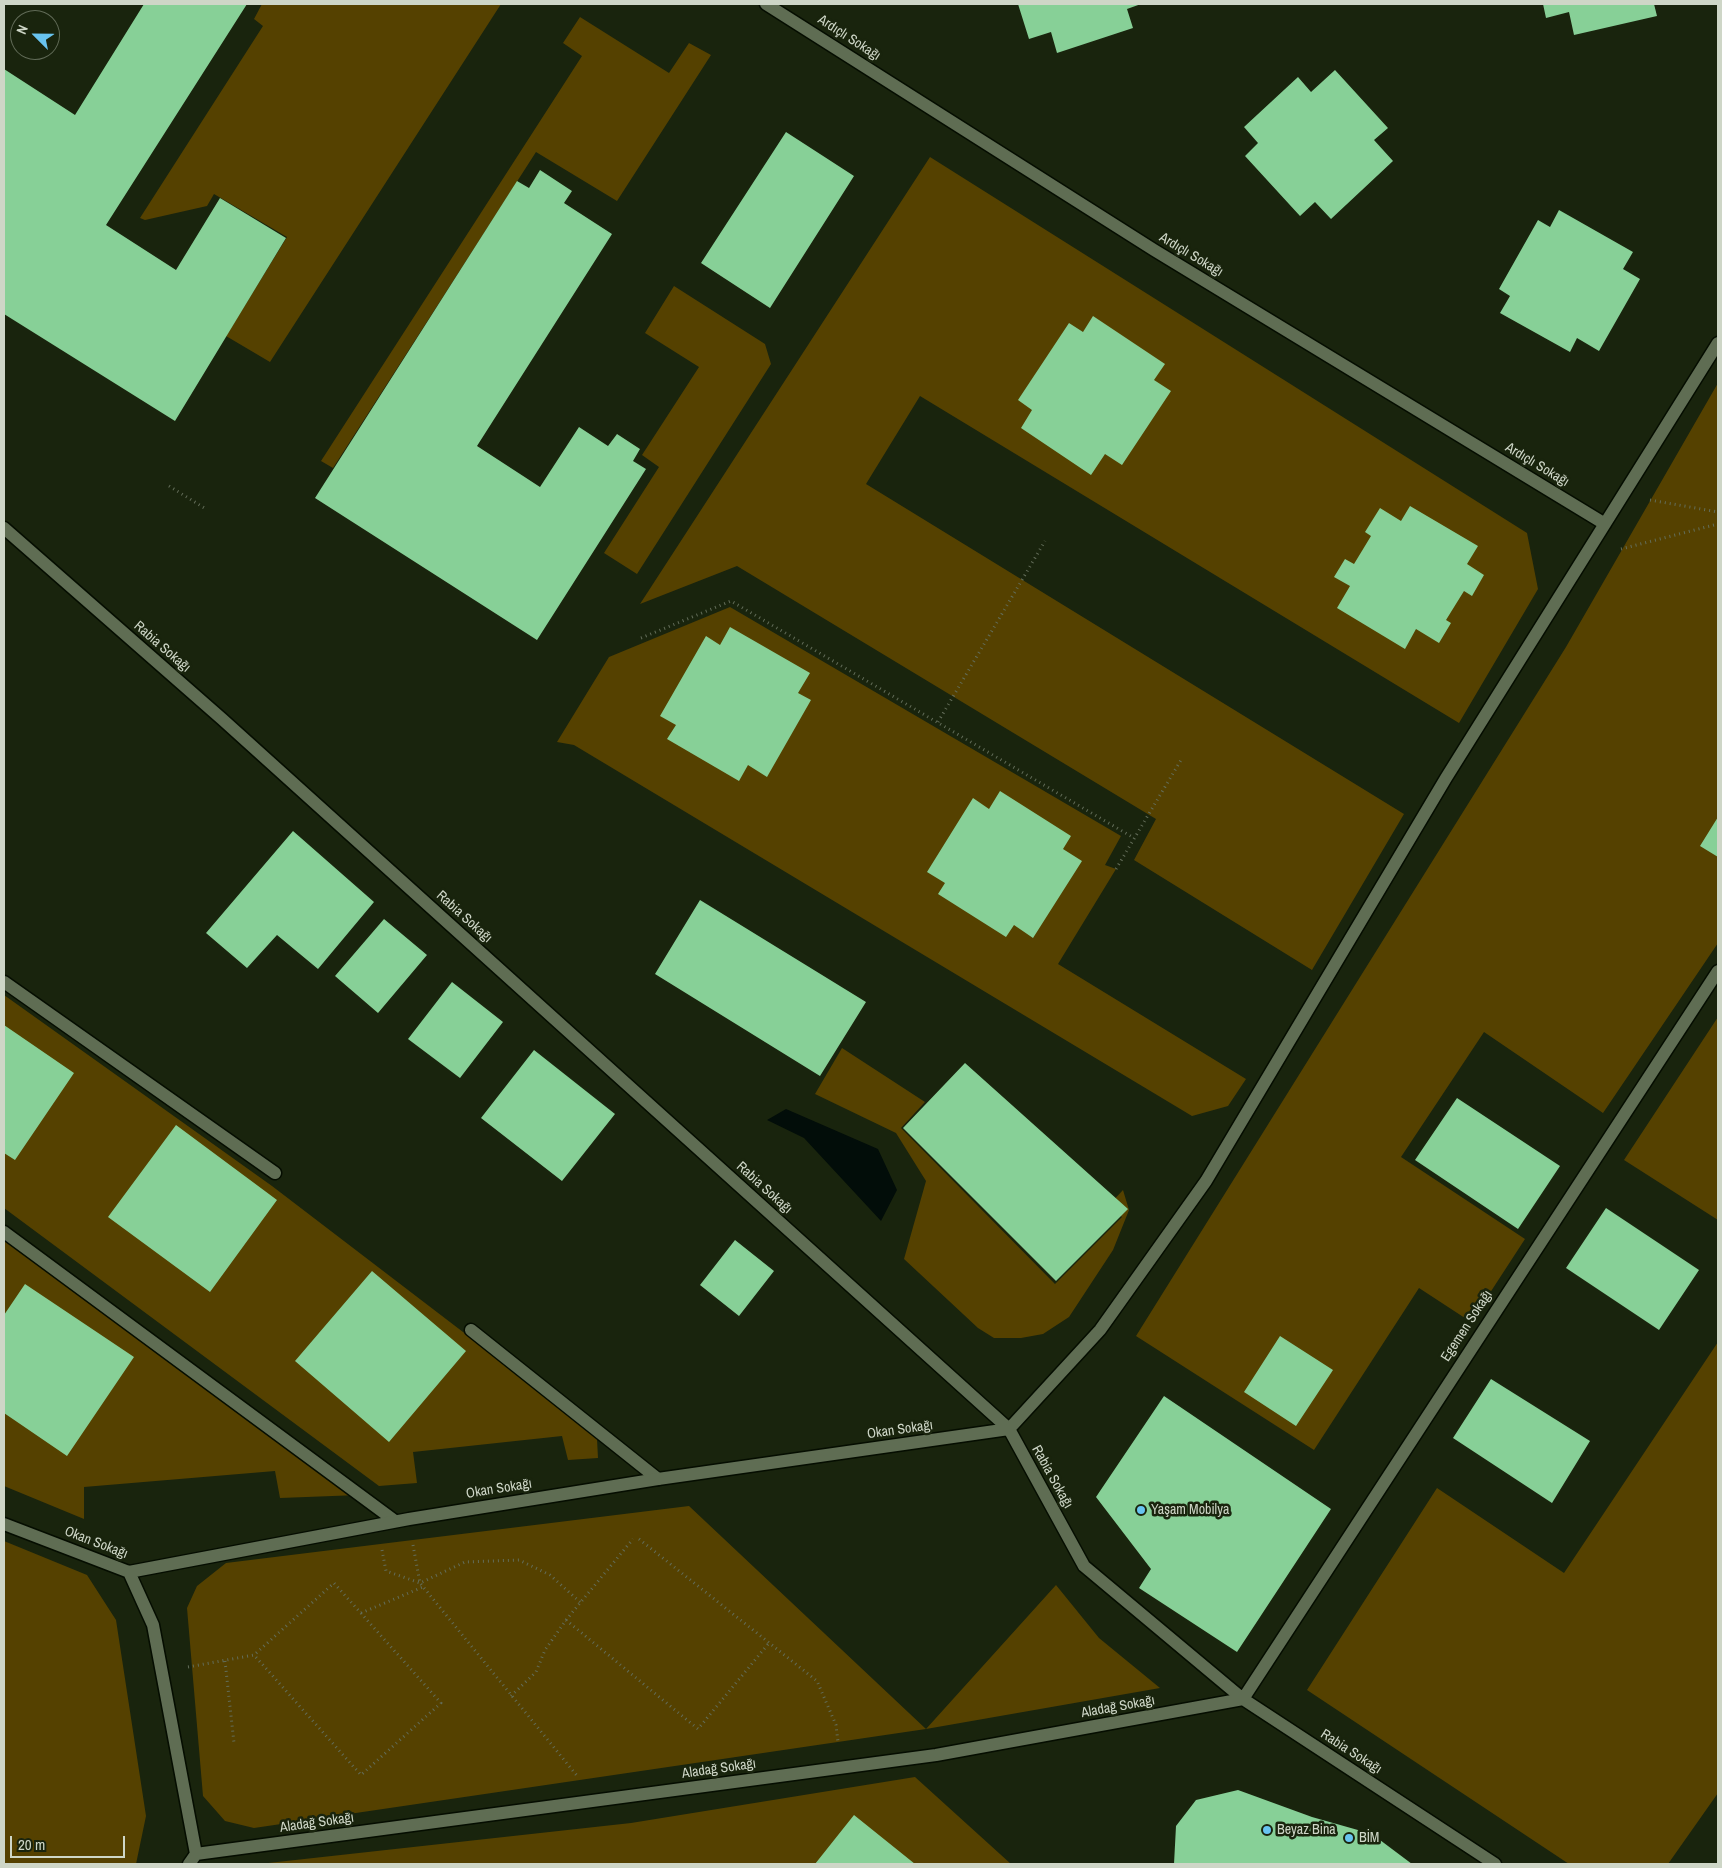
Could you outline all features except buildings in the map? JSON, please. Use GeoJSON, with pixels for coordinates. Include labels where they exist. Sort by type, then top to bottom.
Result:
{"type":"FeatureCollection","features":[{"type":"Feature","properties":{"kind":"street","name":"Ardıçlı Sokağı"},"geometry":{"type":"LineString","coordinates":[[766,4],[1154,250],[1605,524]]}},
{"type":"Feature","properties":{"kind":"street"},"geometry":{"type":"LineString","coordinates":[[1009,1429],[1100,1330],[1206,1181],[1446,778],[1718,343]]}},
{"type":"Feature","properties":{"kind":"street","name":"Rabia Sokağı"},"geometry":{"type":"LineString","coordinates":[[4,528],[222,719],[1009,1429],[1084,1566],[1243,1699],[1495,1864]]}},
{"type":"Feature","properties":{"kind":"street","name":"Egemen Sokağı"},"geometry":{"type":"LineString","coordinates":[[1243,1699],[1718,971]]}},
{"type":"Feature","properties":{"kind":"street"},"geometry":{"type":"LineString","coordinates":[[4,982],[275,1173]]}},
{"type":"Feature","properties":{"kind":"street"},"geometry":{"type":"LineString","coordinates":[[4,1232],[395,1521]]}},
{"type":"Feature","properties":{"kind":"street"},"geometry":{"type":"LineString","coordinates":[[471,1330],[658,1479]]}},
{"type":"Feature","properties":{"kind":"street","name":"Okan Sokağı"},"geometry":{"type":"LineString","coordinates":[[4,1524],[129,1572],[395,1521],[658,1479],[1009,1429]]}},
{"type":"Feature","properties":{"kind":"street","name":"Aladağ Sokağı"},"geometry":{"type":"LineString","coordinates":[[129,1572],[153,1625],[193,1859],[936,1755],[1243,1699]]}},
{"type":"Feature","properties":{"kind":"path"},"geometry":{"type":"LineString","coordinates":[[169,486],[206,509]]}},
{"type":"Feature","properties":{"kind":"path"},"geometry":{"type":"LineString","coordinates":[[1625,492],[1640,498],[1718,512]]}},
{"type":"Feature","properties":{"kind":"path"},"geometry":{"type":"LineString","coordinates":[[1582,560],[1718,524]]}},
{"type":"Feature","properties":{"kind":"path"},"geometry":{"type":"LineString","coordinates":[[938,722],[1045,541]]}},
{"type":"Feature","properties":{"kind":"path"},"geometry":{"type":"LineString","coordinates":[[641,638],[731,601],[1134,838]]}},
{"type":"Feature","properties":{"kind":"path"},"geometry":{"type":"LineString","coordinates":[[1116,869],[1180,760]]}},
{"type":"Feature","properties":{"kind":"path"},"geometry":{"type":"LineString","coordinates":[[408,1519],[420,1583],[597,1801]]}},
{"type":"Feature","properties":{"kind":"path"},"geometry":{"type":"LineString","coordinates":[[377,1525],[386,1571],[420,1583],[465,1562],[519,1560],[550,1575],[580,1602]]}},
{"type":"Feature","properties":{"kind":"path"},"geometry":{"type":"LineString","coordinates":[[512,1696],[536,1672],[545,1650],[566,1620],[633,1539]]}},
{"type":"Feature","properties":{"kind":"path"},"geometry":{"type":"LineString","coordinates":[[639,1539],[817,1681],[836,1725],[841,1768]]}},
{"type":"Feature","properties":{"kind":"path"},"geometry":{"type":"LineString","coordinates":[[162,1672],[254,1655],[334,1583],[441,1703],[361,1775],[254,1655]]}},
{"type":"Feature","properties":{"kind":"path"},"geometry":{"type":"LineString","coordinates":[[361,1613],[423,1587]]}},
{"type":"Feature","properties":{"kind":"path"},"geometry":{"type":"LineString","coordinates":[[566,1620],[698,1729],[769,1643]]}},
{"type":"Feature","properties":{"kind":"path"},"geometry":{"type":"LineString","coordinates":[[225,1661],[234,1743]]}},
{"type":"Feature","properties":{"kind":"shaded area"},"geometry":{"type":"Polygon","coordinates":[[[262,4],[501,4],[270,362],[226,336],[287,237],[214,194],[207,206],[145,220],[140,218],[263,26],[254,19],[262,4]]]}},
{"type":"Feature","properties":{"kind":"shaded area"},"geometry":{"type":"Polygon","coordinates":[[[580,17],[669,73],[689,43],[711,55],[617,201],[536,152],[333,468],[321,461],[582,56],[563,43],[580,17]]]}},
{"type":"Feature","properties":{"kind":"shaded area"},"geometry":{"type":"Polygon","coordinates":[[[930,157],[1527,533],[1538,589],[1459,723],[920,396],[866,484],[1404,814],[1312,970],[1134,860],[1156,819],[737,566],[640,604],[930,157]]]}},
{"type":"Feature","properties":{"kind":"shaded area"},"geometry":{"type":"Polygon","coordinates":[[[674,286],[765,344],[771,364],[637,574],[604,553],[659,467],[642,455],[699,367],[645,333],[674,286]]]}},
{"type":"Feature","properties":{"kind":"shaded area"},"geometry":{"type":"Polygon","coordinates":[[[1718,383],[1718,943],[1603,1113],[1484,1032],[1401,1157],[1525,1239],[1471,1322],[1419,1288],[1314,1450],[1136,1336],[1566,647],[1718,383]]]}},
{"type":"Feature","properties":{"kind":"shaded area"},"geometry":{"type":"Polygon","coordinates":[[[730,607],[1121,836],[1105,865],[1116,869],[1058,964],[1246,1079],[1228,1106],[1192,1116],[574,745],[557,742],[609,657],[730,607]]]}},
{"type":"Feature","properties":{"kind":"shaded area"},"geometry":{"type":"Polygon","coordinates":[[[4,995],[272,1186],[463,1332],[597,1439],[598,1458],[568,1460],[562,1436],[413,1452],[417,1483],[379,1486],[4,1208],[4,995]]]}},
{"type":"Feature","properties":{"kind":"shaded area"},"geometry":{"type":"Polygon","coordinates":[[[1718,1017],[1718,1220],[1624,1160],[1718,1017]]]}},
{"type":"Feature","properties":{"kind":"shaded area"},"geometry":{"type":"Polygon","coordinates":[[[842,1048],[925,1102],[901,1128],[1055,1284],[1122,1217],[1109,1205],[1123,1190],[1129,1210],[1113,1250],[1069,1317],[1043,1334],[1021,1338],[994,1338],[978,1328],[904,1259],[926,1181],[896,1133],[815,1094],[842,1048]]]}},
{"type":"Feature","properties":{"kind":"shaded area"},"geometry":{"type":"Polygon","coordinates":[[[786,1109],[878,1149],[897,1190],[881,1221],[804,1138],[767,1120],[786,1109]]]}},
{"type":"Feature","properties":{"kind":"shaded area"},"geometry":{"type":"Polygon","coordinates":[[[4,1232],[359,1495],[280,1498],[275,1471],[84,1487],[84,1519],[4,1486],[4,1232]]]}},
{"type":"Feature","properties":{"kind":"shaded area"},"geometry":{"type":"Polygon","coordinates":[[[1718,1342],[1718,1793],[1668,1864],[1569,1864],[1307,1690],[1437,1488],[1564,1573],[1718,1342]]]}},
{"type":"Feature","properties":{"kind":"shaded area"},"geometry":{"type":"Polygon","coordinates":[[[689,1506],[926,1729],[254,1828],[225,1821],[203,1796],[187,1608],[197,1586],[226,1563],[689,1506]]]}},
{"type":"Feature","properties":{"kind":"shaded area"},"geometry":{"type":"Polygon","coordinates":[[[4,1541],[87,1575],[116,1620],[146,1816],[136,1864],[4,1864],[4,1541]]]}},
{"type":"Feature","properties":{"kind":"shaded area"},"geometry":{"type":"Polygon","coordinates":[[[1056,1585],[1099,1638],[1160,1688],[926,1729],[1056,1585]]]}},
{"type":"Feature","properties":{"kind":"shaded area"},"geometry":{"type":"Polygon","coordinates":[[[915,1777],[1011,1864],[259,1864],[631,1823],[915,1777]]]}},
{"type":"Feature","properties":{"kind":"place","name":"Yaşam Mobilya"},"geometry":{"type":"Point","coordinates":[1141,1510]}},
{"type":"Feature","properties":{"kind":"place","name":"Beyaz Bina"},"geometry":{"type":"Point","coordinates":[1267,1830]}},
{"type":"Feature","properties":{"kind":"place","name":"BİM"},"geometry":{"type":"Point","coordinates":[1349,1838]}}]}
